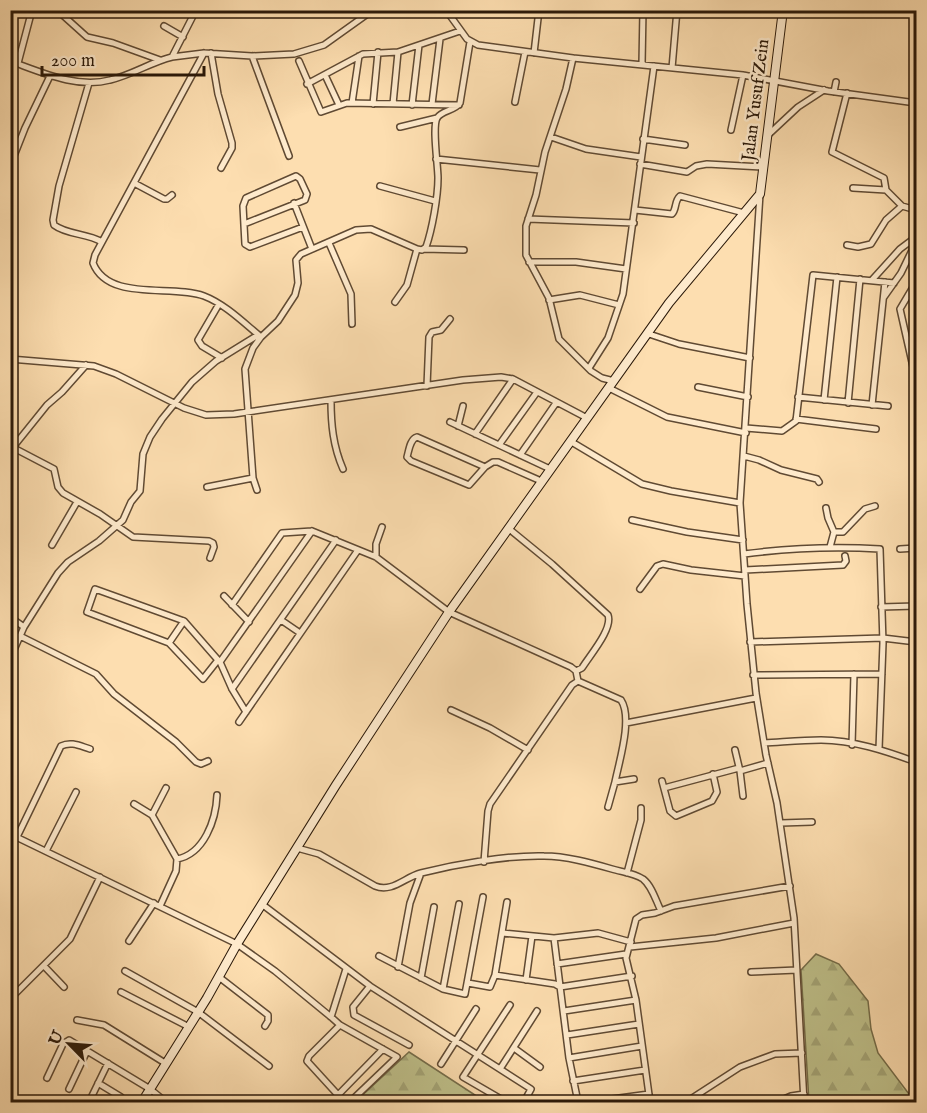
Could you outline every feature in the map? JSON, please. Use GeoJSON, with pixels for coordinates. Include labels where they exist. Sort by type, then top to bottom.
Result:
{"type":"FeatureCollection","features":[{"type":"Feature","properties":{"kind":"street"},"geometry":{"type":"LineString","coordinates":[[18,63],[32,10]]}},
{"type":"Feature","properties":{"kind":"street"},"geometry":{"type":"LineString","coordinates":[[57,10],[78,30],[92,39],[160,60]]}},
{"type":"Feature","properties":{"kind":"street"},"geometry":{"type":"LineString","coordinates":[[172,57],[196,10]]}},
{"type":"Feature","properties":{"kind":"street"},"geometry":{"type":"LineString","coordinates":[[10,61],[50,76],[89,83],[110,80],[172,57],[204,53],[252,56],[294,54],[317,48],[373,10]]}},
{"type":"Feature","properties":{"kind":"street"},"geometry":{"type":"LineString","coordinates":[[446,10],[470,42],[573,58],[743,75],[834,92],[916,103]]}},
{"type":"Feature","properties":{"kind":"street"},"geometry":{"type":"LineString","coordinates":[[534,53],[540,10]]}},
{"type":"Feature","properties":{"kind":"street"},"geometry":{"type":"LineString","coordinates":[[642,64],[643,10]]}},
{"type":"Feature","properties":{"kind":"street"},"geometry":{"type":"LineString","coordinates":[[672,68],[677,10]]}},
{"type":"Feature","properties":{"kind":"street","name":"Jalan Yusuf Zein"},"geometry":{"type":"LineString","coordinates":[[760,194],[783,10]]}},
{"type":"Feature","properties":{"kind":"street"},"geometry":{"type":"LineString","coordinates":[[164,26],[183,37]]}},
{"type":"Feature","properties":{"kind":"street"},"geometry":{"type":"LineString","coordinates":[[307,84],[359,56],[378,52],[398,52],[460,31]]}},
{"type":"Feature","properties":{"kind":"street"},"geometry":{"type":"LineString","coordinates":[[432,104],[440,39]]}},
{"type":"Feature","properties":{"kind":"street"},"geometry":{"type":"LineString","coordinates":[[400,128],[437,118],[459,105],[470,42]]}},
{"type":"Feature","properties":{"kind":"street"},"geometry":{"type":"LineString","coordinates":[[412,105],[419,45]]}},
{"type":"Feature","properties":{"kind":"street"},"geometry":{"type":"LineString","coordinates":[[373,104],[378,52]]}},
{"type":"Feature","properties":{"kind":"street"},"geometry":{"type":"LineString","coordinates":[[393,104],[398,52]]}},
{"type":"Feature","properties":{"kind":"street"},"geometry":{"type":"LineString","coordinates":[[515,102],[525,52]]}},
{"type":"Feature","properties":{"kind":"street"},"geometry":{"type":"LineString","coordinates":[[204,53],[102,242],[93,260],[94,266],[115,285],[126,288],[193,292],[219,304],[260,336]]}},
{"type":"Feature","properties":{"kind":"street"},"geometry":{"type":"LineString","coordinates":[[211,53],[218,94],[232,143],[221,168]]}},
{"type":"Feature","properties":{"kind":"street"},"geometry":{"type":"LineString","coordinates":[[252,56],[289,156]]}},
{"type":"Feature","properties":{"kind":"street"},"geometry":{"type":"LineString","coordinates":[[352,103],[359,56]]}},
{"type":"Feature","properties":{"kind":"street"},"geometry":{"type":"LineString","coordinates":[[573,58],[566,89],[540,170],[536,195],[528,219],[525,248],[529,262],[549,300],[559,339],[602,378],[667,417],[746,430],[782,430],[794,424],[796,419],[812,277],[814,275],[894,283]]}},
{"type":"Feature","properties":{"kind":"street"},"geometry":{"type":"LineString","coordinates":[[299,61],[321,112],[352,103],[459,105]]}},
{"type":"Feature","properties":{"kind":"street"},"geometry":{"type":"LineString","coordinates":[[589,368],[608,338],[625,282],[654,66]]}},
{"type":"Feature","properties":{"kind":"street"},"geometry":{"type":"LineString","coordinates":[[325,75],[339,105]]}},
{"type":"Feature","properties":{"kind":"street"},"geometry":{"type":"LineString","coordinates":[[730,130],[743,75]]}},
{"type":"Feature","properties":{"kind":"street"},"geometry":{"type":"LineString","coordinates":[[10,166],[50,76]]}},
{"type":"Feature","properties":{"kind":"street"},"geometry":{"type":"LineString","coordinates":[[834,92],[836,82]]}},
{"type":"Feature","properties":{"kind":"street"},"geometry":{"type":"LineString","coordinates":[[89,83],[59,186],[52,220],[54,225],[61,229],[90,235],[102,242]]}},
{"type":"Feature","properties":{"kind":"street"},"geometry":{"type":"LineString","coordinates":[[767,136],[798,107],[824,90]]}},
{"type":"Feature","properties":{"kind":"street"},"geometry":{"type":"LineString","coordinates":[[847,93],[832,152],[884,178],[886,190],[902,206],[916,210]]}},
{"type":"Feature","properties":{"kind":"street"},"geometry":{"type":"LineString","coordinates":[[424,249],[427,244],[438,180],[437,118]]}},
{"type":"Feature","properties":{"kind":"street"},"geometry":{"type":"LineString","coordinates":[[551,137],[586,149],[641,157]]}},
{"type":"Feature","properties":{"kind":"street"},"geometry":{"type":"LineString","coordinates":[[643,139],[686,145]]}},
{"type":"Feature","properties":{"kind":"street"},"geometry":{"type":"LineString","coordinates":[[436,159],[540,170]]}},
{"type":"Feature","properties":{"kind":"street"},"geometry":{"type":"LineString","coordinates":[[640,164],[687,172],[696,166],[706,164],[762,167]]}},
{"type":"Feature","properties":{"kind":"street"},"geometry":{"type":"LineString","coordinates":[[244,224],[303,201],[307,196],[300,179],[295,176],[246,198],[243,206],[245,244],[248,247],[303,227]]}},
{"type":"Feature","properties":{"kind":"street"},"geometry":{"type":"LineString","coordinates":[[134,183],[166,200],[172,195]]}},
{"type":"Feature","properties":{"kind":"street"},"geometry":{"type":"LineString","coordinates":[[380,186],[435,201]]}},
{"type":"Feature","properties":{"kind":"street"},"geometry":{"type":"LineString","coordinates":[[854,188],[886,190]]}},
{"type":"Feature","properties":{"kind":"street"},"geometry":{"type":"LineString","coordinates":[[142,1102],[297,848],[449,612],[669,303],[760,194]]}},
{"type":"Feature","properties":{"kind":"street"},"geometry":{"type":"LineString","coordinates":[[760,194],[740,503],[753,675],[764,743],[781,823],[794,923],[804,1102]]}},
{"type":"Feature","properties":{"kind":"street"},"geometry":{"type":"LineString","coordinates":[[635,210],[672,214],[681,196],[744,213]]}},
{"type":"Feature","properties":{"kind":"street"},"geometry":{"type":"LineString","coordinates":[[294,203],[312,249]]}},
{"type":"Feature","properties":{"kind":"street"},"geometry":{"type":"LineString","coordinates":[[847,245],[862,247],[871,244],[885,220],[902,206]]}},
{"type":"Feature","properties":{"kind":"street"},"geometry":{"type":"LineString","coordinates":[[528,219],[634,223]]}},
{"type":"Feature","properties":{"kind":"street"},"geometry":{"type":"LineString","coordinates":[[10,659],[24,627],[63,567],[123,520],[132,500],[140,491],[146,446],[162,419],[192,382],[222,358],[260,336],[278,321],[290,304],[298,283],[296,260],[301,254],[365,228],[417,249],[464,250]]}},
{"type":"Feature","properties":{"kind":"street"},"geometry":{"type":"LineString","coordinates":[[872,280],[900,249],[916,237]]}},
{"type":"Feature","properties":{"kind":"street"},"geometry":{"type":"LineString","coordinates":[[884,297],[916,242]]}},
{"type":"Feature","properties":{"kind":"street"},"geometry":{"type":"LineString","coordinates":[[329,243],[351,294],[352,324]]}},
{"type":"Feature","properties":{"kind":"street"},"geometry":{"type":"LineString","coordinates":[[395,302],[407,285],[417,249]]}},
{"type":"Feature","properties":{"kind":"street"},"geometry":{"type":"LineString","coordinates":[[529,262],[576,262],[626,269]]}},
{"type":"Feature","properties":{"kind":"street"},"geometry":{"type":"LineString","coordinates":[[824,400],[837,277]]}},
{"type":"Feature","properties":{"kind":"street"},"geometry":{"type":"LineString","coordinates":[[848,403],[860,279]]}},
{"type":"Feature","properties":{"kind":"street"},"geometry":{"type":"LineString","coordinates":[[873,405],[885,282]]}},
{"type":"Feature","properties":{"kind":"street"},"geometry":{"type":"LineString","coordinates":[[915,444],[914,350],[900,309],[916,282]]}},
{"type":"Feature","properties":{"kind":"street"},"geometry":{"type":"LineString","coordinates":[[549,300],[580,295],[619,305]]}},
{"type":"Feature","properties":{"kind":"street"},"geometry":{"type":"LineString","coordinates":[[219,304],[198,340],[202,346],[222,358]]}},
{"type":"Feature","properties":{"kind":"street"},"geometry":{"type":"LineString","coordinates":[[427,386],[430,335],[434,331],[441,330],[450,319]]}},
{"type":"Feature","properties":{"kind":"street"},"geometry":{"type":"LineString","coordinates":[[649,334],[687,346],[750,358]]}},
{"type":"Feature","properties":{"kind":"street"},"geometry":{"type":"LineString","coordinates":[[257,490],[252,478],[245,369],[260,336]]}},
{"type":"Feature","properties":{"kind":"street"},"geometry":{"type":"LineString","coordinates":[[10,359],[86,365],[103,369],[174,404],[206,415],[331,400],[482,377],[501,377],[513,380],[587,418]]}},
{"type":"Feature","properties":{"kind":"street"},"geometry":{"type":"LineString","coordinates":[[86,365],[47,405],[12,448],[54,469],[59,489],[118,526],[129,536],[209,541],[214,547],[210,558]]}},
{"type":"Feature","properties":{"kind":"street"},"geometry":{"type":"LineString","coordinates":[[475,434],[513,380]]}},
{"type":"Feature","properties":{"kind":"street"},"geometry":{"type":"LineString","coordinates":[[698,387],[748,398]]}},
{"type":"Feature","properties":{"kind":"street"},"geometry":{"type":"LineString","coordinates":[[499,445],[537,392]]}},
{"type":"Feature","properties":{"kind":"street"},"geometry":{"type":"LineString","coordinates":[[798,397],[888,406]]}},
{"type":"Feature","properties":{"kind":"street"},"geometry":{"type":"LineString","coordinates":[[331,400],[333,439],[336,454],[343,469]]}},
{"type":"Feature","properties":{"kind":"street"},"geometry":{"type":"LineString","coordinates":[[520,455],[556,403]]}},
{"type":"Feature","properties":{"kind":"street"},"geometry":{"type":"LineString","coordinates":[[458,426],[462,406]]}},
{"type":"Feature","properties":{"kind":"street"},"geometry":{"type":"LineString","coordinates":[[796,419],[876,429]]}},
{"type":"Feature","properties":{"kind":"street"},"geometry":{"type":"LineString","coordinates":[[450,422],[550,469]]}},
{"type":"Feature","properties":{"kind":"street"},"geometry":{"type":"LineString","coordinates":[[485,467],[417,437],[413,440],[407,457],[411,461],[469,485],[485,467],[493,462],[498,462],[541,481]]}},
{"type":"Feature","properties":{"kind":"street"},"geometry":{"type":"LineString","coordinates":[[570,441],[642,484],[740,503]]}},
{"type":"Feature","properties":{"kind":"street"},"geometry":{"type":"LineString","coordinates":[[744,456],[781,470],[817,479],[819,482]]}},
{"type":"Feature","properties":{"kind":"street"},"geometry":{"type":"LineString","coordinates":[[207,487],[252,478]]}},
{"type":"Feature","properties":{"kind":"street"},"geometry":{"type":"LineString","coordinates":[[52,545],[77,502]]}},
{"type":"Feature","properties":{"kind":"street"},"geometry":{"type":"LineString","coordinates":[[834,532],[843,532],[865,509],[875,506]]}},
{"type":"Feature","properties":{"kind":"street"},"geometry":{"type":"LineString","coordinates":[[826,508],[834,532],[831,547]]}},
{"type":"Feature","properties":{"kind":"street"},"geometry":{"type":"LineString","coordinates":[[632,520],[687,532],[743,540]]}},
{"type":"Feature","properties":{"kind":"street"},"geometry":{"type":"LineString","coordinates":[[376,557],[375,548],[382,527]]}},
{"type":"Feature","properties":{"kind":"street"},"geometry":{"type":"LineString","coordinates":[[508,528],[608,615],[607,629],[582,668],[576,671]]}},
{"type":"Feature","properties":{"kind":"street"},"geometry":{"type":"LineString","coordinates":[[232,605],[282,533],[312,531],[376,557],[449,612],[576,671]]}},
{"type":"Feature","properties":{"kind":"street"},"geometry":{"type":"LineString","coordinates":[[246,712],[219,661],[184,621],[95,589],[87,612],[169,643],[203,679],[219,661],[249,622],[312,531]]}},
{"type":"Feature","properties":{"kind":"street"},"geometry":{"type":"LineString","coordinates":[[843,532],[844,547]]}},
{"type":"Feature","properties":{"kind":"street"},"geometry":{"type":"LineString","coordinates":[[232,689],[336,540]]}},
{"type":"Feature","properties":{"kind":"street"},"geometry":{"type":"LineString","coordinates":[[744,554],[791,548],[880,549],[883,638],[879,749]]}},
{"type":"Feature","properties":{"kind":"street"},"geometry":{"type":"LineString","coordinates":[[900,549],[916,548]]}},
{"type":"Feature","properties":{"kind":"street"},"geometry":{"type":"LineString","coordinates":[[239,722],[358,549]]}},
{"type":"Feature","properties":{"kind":"street"},"geometry":{"type":"LineString","coordinates":[[640,589],[657,566],[663,564],[692,570],[745,573],[843,566],[846,561],[845,556]]}},
{"type":"Feature","properties":{"kind":"street"},"geometry":{"type":"LineString","coordinates":[[224,596],[249,622]]}},
{"type":"Feature","properties":{"kind":"street"},"geometry":{"type":"LineString","coordinates":[[881,607],[916,606]]}},
{"type":"Feature","properties":{"kind":"street"},"geometry":{"type":"LineString","coordinates":[[10,617],[24,627]]}},
{"type":"Feature","properties":{"kind":"street"},"geometry":{"type":"LineString","coordinates":[[280,620],[300,633]]}},
{"type":"Feature","properties":{"kind":"street"},"geometry":{"type":"LineString","coordinates":[[169,643],[184,621]]}},
{"type":"Feature","properties":{"kind":"street"},"geometry":{"type":"LineString","coordinates":[[20,636],[96,674],[114,694],[176,742],[196,762],[204,764],[208,761]]}},
{"type":"Feature","properties":{"kind":"street"},"geometry":{"type":"LineString","coordinates":[[750,642],[883,638],[916,642]]}},
{"type":"Feature","properties":{"kind":"street"},"geometry":{"type":"LineString","coordinates":[[576,671],[578,681]]}},
{"type":"Feature","properties":{"kind":"street"},"geometry":{"type":"LineString","coordinates":[[852,745],[854,674]]}},
{"type":"Feature","properties":{"kind":"street"},"geometry":{"type":"LineString","coordinates":[[753,675],[882,674]]}},
{"type":"Feature","properties":{"kind":"street"},"geometry":{"type":"LineString","coordinates":[[578,681],[621,700],[626,711],[626,723],[615,782],[608,807]]}},
{"type":"Feature","properties":{"kind":"street"},"geometry":{"type":"LineString","coordinates":[[484,862],[489,807],[572,685],[578,681]]}},
{"type":"Feature","properties":{"kind":"street"},"geometry":{"type":"LineString","coordinates":[[626,723],[756,698]]}},
{"type":"Feature","properties":{"kind":"street"},"geometry":{"type":"LineString","coordinates":[[451,710],[490,728],[528,750]]}},
{"type":"Feature","properties":{"kind":"street"},"geometry":{"type":"LineString","coordinates":[[764,743],[822,740],[879,749],[916,762]]}},
{"type":"Feature","properties":{"kind":"street"},"geometry":{"type":"LineString","coordinates":[[90,749],[74,743],[61,746],[14,835],[237,944],[275,971],[340,1025],[397,1057],[352,1100],[344,1101],[307,1060],[340,1025]]}},
{"type":"Feature","properties":{"kind":"street"},"geometry":{"type":"LineString","coordinates":[[735,750],[743,796]]}},
{"type":"Feature","properties":{"kind":"street"},"geometry":{"type":"LineString","coordinates":[[713,774],[717,792],[712,801],[676,816],[670,811],[663,785],[713,774],[740,770],[768,763]]}},
{"type":"Feature","properties":{"kind":"street"},"geometry":{"type":"LineString","coordinates":[[615,782],[633,779]]}},
{"type":"Feature","properties":{"kind":"street"},"geometry":{"type":"LineString","coordinates":[[152,815],[166,788]]}},
{"type":"Feature","properties":{"kind":"street"},"geometry":{"type":"LineString","coordinates":[[46,851],[76,792]]}},
{"type":"Feature","properties":{"kind":"street"},"geometry":{"type":"LineString","coordinates":[[177,859],[190,855],[209,831],[216,811],[217,795]]}},
{"type":"Feature","properties":{"kind":"street"},"geometry":{"type":"LineString","coordinates":[[134,804],[152,815],[177,859],[176,871],[160,906]]}},
{"type":"Feature","properties":{"kind":"street"},"geometry":{"type":"LineString","coordinates":[[627,873],[641,820],[641,808]]}},
{"type":"Feature","properties":{"kind":"street"},"geometry":{"type":"LineString","coordinates":[[781,823],[812,822]]}},
{"type":"Feature","properties":{"kind":"street"},"geometry":{"type":"LineString","coordinates":[[297,848],[319,854],[380,888],[388,889],[421,873],[484,862],[546,855],[593,864],[638,877],[647,884],[661,911]]}},
{"type":"Feature","properties":{"kind":"street"},"geometry":{"type":"LineString","coordinates":[[398,966],[410,903],[421,873]]}},
{"type":"Feature","properties":{"kind":"street"},"geometry":{"type":"LineString","coordinates":[[10,1002],[12,994],[70,939],[100,877]]}},
{"type":"Feature","properties":{"kind":"street"},"geometry":{"type":"LineString","coordinates":[[650,1102],[636,1000],[627,954],[636,919],[642,915],[674,906],[790,886]]}},
{"type":"Feature","properties":{"kind":"street"},"geometry":{"type":"LineString","coordinates":[[379,957],[443,989],[464,994],[468,983],[483,897]]}},
{"type":"Feature","properties":{"kind":"street"},"geometry":{"type":"LineString","coordinates":[[468,983],[490,987],[495,975],[507,902]]}},
{"type":"Feature","properties":{"kind":"street"},"geometry":{"type":"LineString","coordinates":[[129,941],[154,903]]}},
{"type":"Feature","properties":{"kind":"street"},"geometry":{"type":"LineString","coordinates":[[443,989],[459,904]]}},
{"type":"Feature","properties":{"kind":"street"},"geometry":{"type":"LineString","coordinates":[[263,905],[370,986],[531,1089],[524,1102]]}},
{"type":"Feature","properties":{"kind":"street"},"geometry":{"type":"LineString","coordinates":[[421,978],[434,907]]}},
{"type":"Feature","properties":{"kind":"street"},"geometry":{"type":"LineString","coordinates":[[502,933],[554,938],[598,933],[631,945],[716,938],[794,923]]}},
{"type":"Feature","properties":{"kind":"street"},"geometry":{"type":"LineString","coordinates":[[526,980],[532,936]]}},
{"type":"Feature","properties":{"kind":"street"},"geometry":{"type":"LineString","coordinates":[[554,938],[569,1058],[578,1102]]}},
{"type":"Feature","properties":{"kind":"street"},"geometry":{"type":"LineString","coordinates":[[557,964],[627,954]]}},
{"type":"Feature","properties":{"kind":"street"},"geometry":{"type":"LineString","coordinates":[[44,966],[64,987]]}},
{"type":"Feature","properties":{"kind":"street"},"geometry":{"type":"LineString","coordinates":[[331,1017],[346,969]]}},
{"type":"Feature","properties":{"kind":"street"},"geometry":{"type":"LineString","coordinates":[[751,972],[797,969]]}},
{"type":"Feature","properties":{"kind":"street"},"geometry":{"type":"LineString","coordinates":[[125,971],[198,1012],[269,1066]]}},
{"type":"Feature","properties":{"kind":"street"},"geometry":{"type":"LineString","coordinates":[[495,975],[555,984],[560,987],[632,976]]}},
{"type":"Feature","properties":{"kind":"street"},"geometry":{"type":"LineString","coordinates":[[219,977],[268,1015],[265,1026]]}},
{"type":"Feature","properties":{"kind":"street"},"geometry":{"type":"LineString","coordinates":[[370,986],[353,1007],[352,1012],[358,1018],[409,1046]]}},
{"type":"Feature","properties":{"kind":"street"},"geometry":{"type":"LineString","coordinates":[[121,993],[189,1027]]}},
{"type":"Feature","properties":{"kind":"street"},"geometry":{"type":"LineString","coordinates":[[564,1011],[636,1000]]}},
{"type":"Feature","properties":{"kind":"street"},"geometry":{"type":"LineString","coordinates":[[506,1102],[497,1100],[463,1077],[510,1005]]}},
{"type":"Feature","properties":{"kind":"street"},"geometry":{"type":"LineString","coordinates":[[441,1064],[476,1009]]}},
{"type":"Feature","properties":{"kind":"street"},"geometry":{"type":"LineString","coordinates":[[500,1069],[537,1011]]}},
{"type":"Feature","properties":{"kind":"street"},"geometry":{"type":"LineString","coordinates":[[77,1020],[104,1025],[165,1063]]}},
{"type":"Feature","properties":{"kind":"street"},"geometry":{"type":"LineString","coordinates":[[567,1035],[639,1024]]}},
{"type":"Feature","properties":{"kind":"street"},"geometry":{"type":"LineString","coordinates":[[47,1078],[66,1040],[71,1041],[150,1089],[166,1102]]}},
{"type":"Feature","properties":{"kind":"street"},"geometry":{"type":"LineString","coordinates":[[569,1058],[642,1046]]}},
{"type":"Feature","properties":{"kind":"street"},"geometry":{"type":"LineString","coordinates":[[514,1048],[540,1067]]}},
{"type":"Feature","properties":{"kind":"street"},"geometry":{"type":"LineString","coordinates":[[328,1102],[338,1095],[382,1049]]}},
{"type":"Feature","properties":{"kind":"street"},"geometry":{"type":"LineString","coordinates":[[69,1089],[87,1051]]}},
{"type":"Feature","properties":{"kind":"street"},"geometry":{"type":"LineString","coordinates":[[686,1102],[740,1067],[775,1054],[802,1053]]}},
{"type":"Feature","properties":{"kind":"street"},"geometry":{"type":"LineString","coordinates":[[89,1102],[108,1063]]}},
{"type":"Feature","properties":{"kind":"street"},"geometry":{"type":"LineString","coordinates":[[573,1081],[645,1070]]}},
{"type":"Feature","properties":{"kind":"street"},"geometry":{"type":"LineString","coordinates":[[98,1083],[121,1097]]}},
{"type":"Feature","properties":{"kind":"street"},"geometry":{"type":"LineString","coordinates":[[590,1102],[649,1094]]}},
{"type":"Feature","properties":{"kind":"street"},"geometry":{"type":"LineString","coordinates":[[777,1102],[804,1094]]}},
{"type":"Feature","properties":{"kind":"green space"},"geometry":{"type":"Polygon","coordinates":[[[816,954],[839,964],[868,1001],[871,1029],[878,1053],[915,1102],[809,1102],[801,970],[816,954]]]}},
{"type":"Feature","properties":{"kind":"green space"},"geometry":{"type":"Polygon","coordinates":[[[409,1052],[475,1095],[470,1102],[355,1102],[409,1052]]]}}]}
